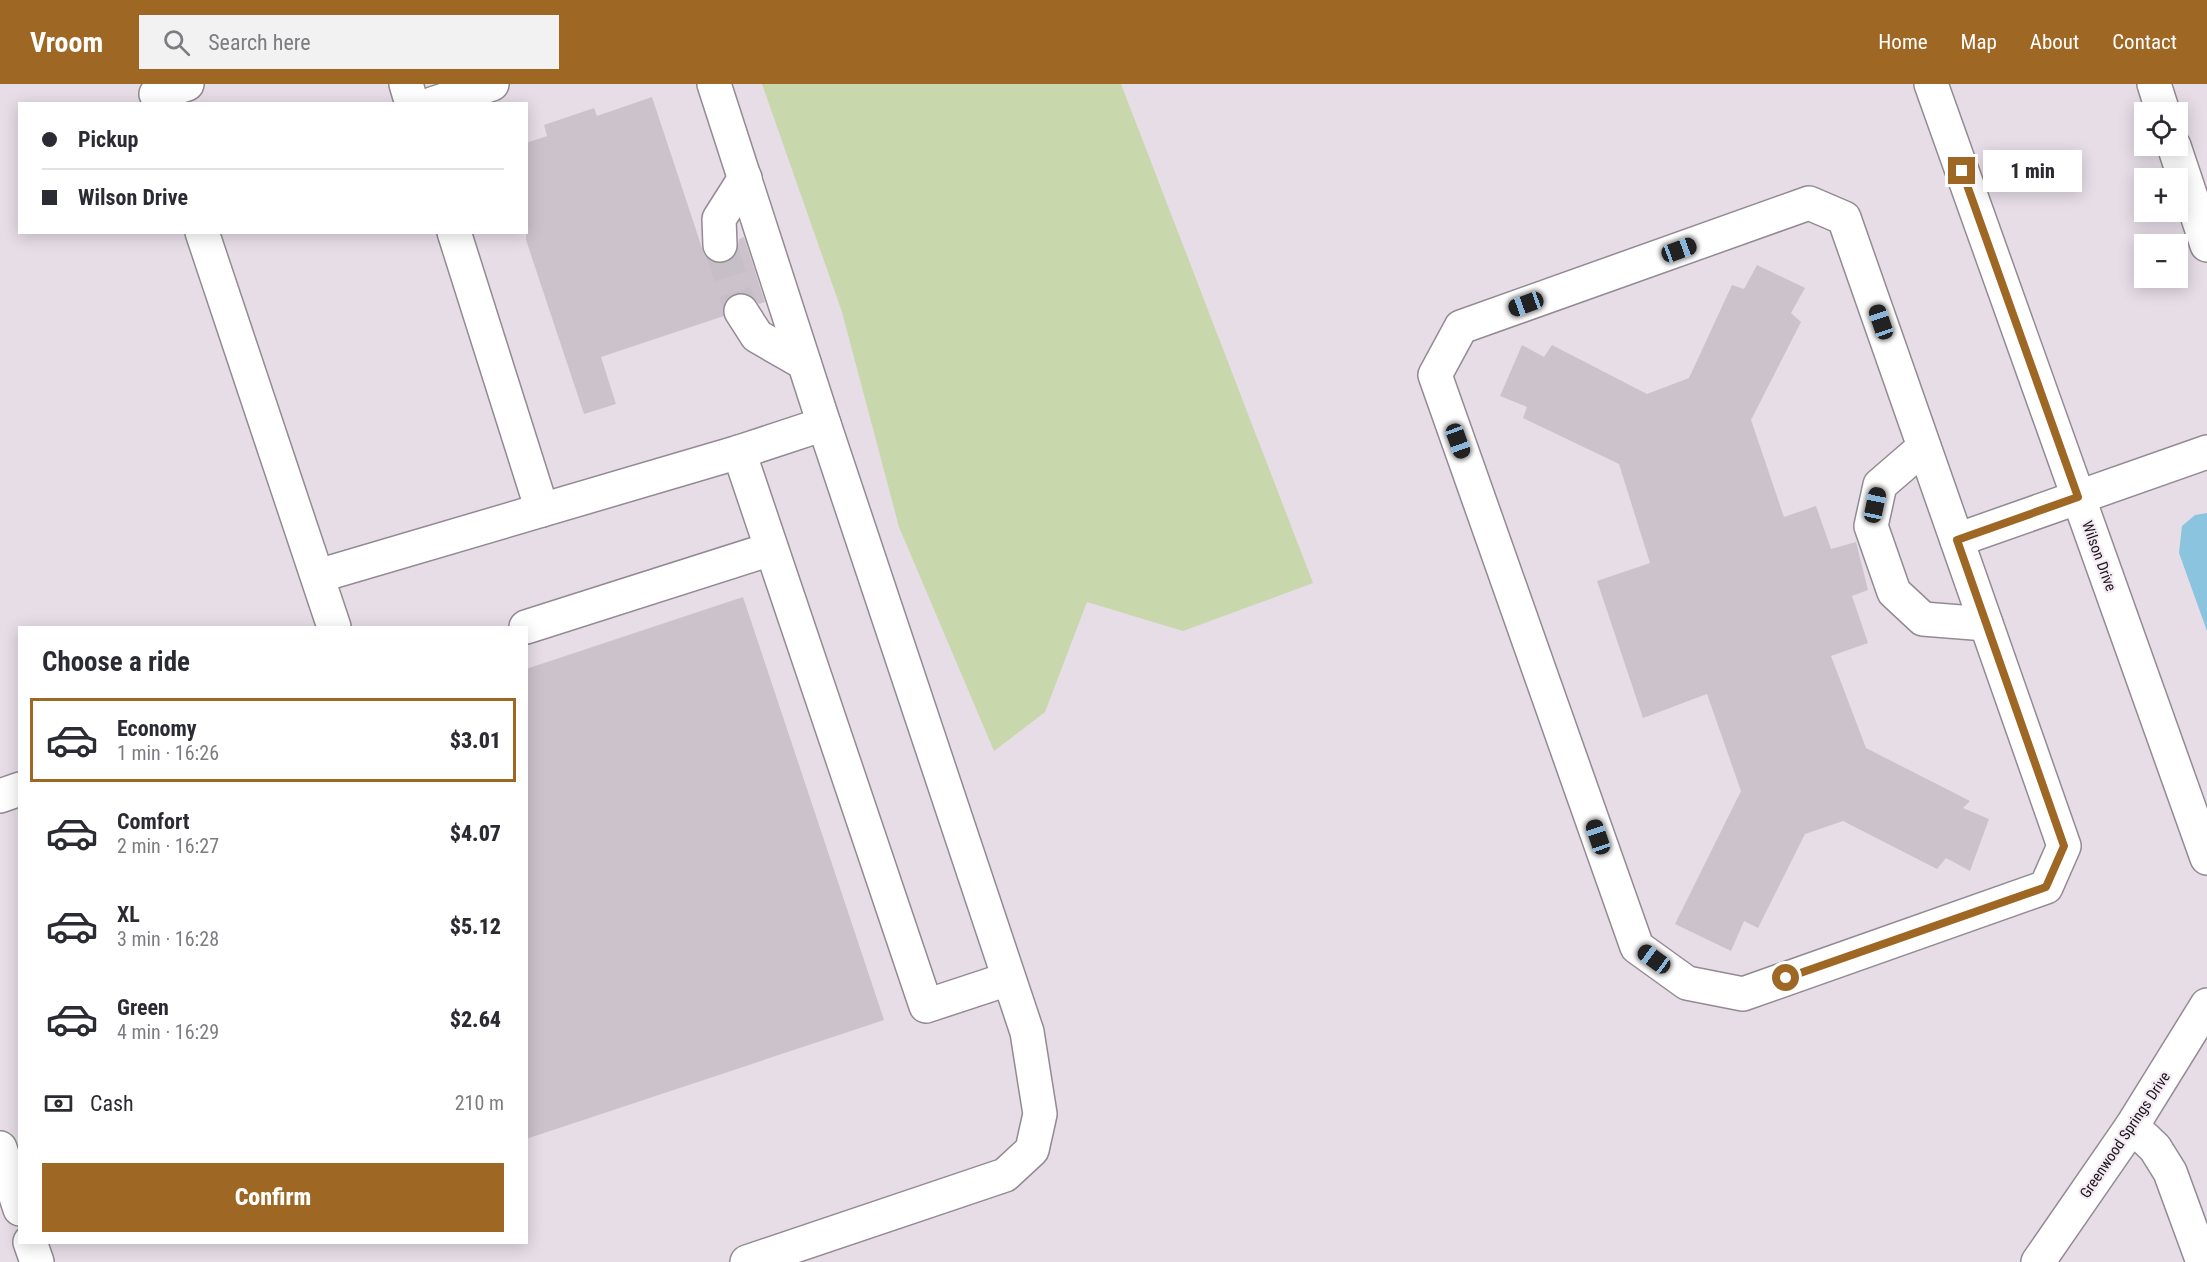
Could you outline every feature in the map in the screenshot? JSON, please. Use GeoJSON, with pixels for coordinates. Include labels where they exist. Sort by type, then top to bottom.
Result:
{"type":"FeatureCollection","features":[{"type":"Feature","properties":{"kind":"street"},"geometry":{"type":"LineString","coordinates":[[156,94],[187,84]]}},
{"type":"Feature","properties":{"kind":"street"},"geometry":{"type":"LineString","coordinates":[[406,84],[411,102]]}},
{"type":"Feature","properties":{"kind":"street"},"geometry":{"type":"LineString","coordinates":[[438,102],[492,84]]}},
{"type":"Feature","properties":{"kind":"street"},"geometry":{"type":"LineString","coordinates":[[714,84],[1008,979],[1028,1032],[1040,1114],[1032,1150],[1005,1175],[747,1262]]}},
{"type":"Feature","properties":{"kind":"street","name":"Wilson Drive"},"geometry":{"type":"LineString","coordinates":[[1931,84],[2207,858]]}},
{"type":"Feature","properties":{"kind":"street"},"geometry":{"type":"LineString","coordinates":[[2154,84],[2160,102]]}},
{"type":"Feature","properties":{"kind":"street"},"geometry":{"type":"LineString","coordinates":[[2177,156],[2207,245]]}},
{"type":"Feature","properties":{"kind":"street"},"geometry":{"type":"LineString","coordinates":[[720,245],[719,219],[745,178]]}},
{"type":"Feature","properties":{"kind":"street"},"geometry":{"type":"LineString","coordinates":[[1809,203],[1844,218],[1957,540],[2064,846],[2046,887],[1743,994],[1687,984],[1637,946],[1435,375],[1461,327],[1809,203]]}},
{"type":"Feature","properties":{"kind":"street"},"geometry":{"type":"LineString","coordinates":[[203,234],[334,626]]}},
{"type":"Feature","properties":{"kind":"street"},"geometry":{"type":"LineString","coordinates":[[455,234],[542,510]]}},
{"type":"Feature","properties":{"kind":"street"},"geometry":{"type":"LineString","coordinates":[[741,310],[757,336],[804,363]]}},
{"type":"Feature","properties":{"kind":"street"},"geometry":{"type":"LineString","coordinates":[[318,576],[739,453],[824,423]]}},
{"type":"Feature","properties":{"kind":"street"},"geometry":{"type":"LineString","coordinates":[[1924,447],[1880,485],[1871,526],[1894,591],[1923,620],[1986,624]]}},
{"type":"Feature","properties":{"kind":"street"},"geometry":{"type":"LineString","coordinates":[[1957,540],[2207,452]]}},
{"type":"Feature","properties":{"kind":"street"},"geometry":{"type":"LineString","coordinates":[[739,453],[926,1006],[1008,979]]}},
{"type":"Feature","properties":{"kind":"street"},"geometry":{"type":"LineString","coordinates":[[528,626],[771,549]]}},
{"type":"Feature","properties":{"kind":"street"},"geometry":{"type":"LineString","coordinates":[[0,796],[18,790]]}},
{"type":"Feature","properties":{"kind":"street","name":"Greenwood Springs Drive"},"geometry":{"type":"LineString","coordinates":[[2038,1262],[2205,1016]]}},
{"type":"Feature","properties":{"kind":"street"},"geometry":{"type":"LineString","coordinates":[[2132,1126],[2155,1148],[2170,1172],[2191,1254]]}},
{"type":"Feature","properties":{"kind":"street"},"geometry":{"type":"LineString","coordinates":[[0,1148],[18,1203]]}},
{"type":"Feature","properties":{"kind":"street"},"geometry":{"type":"LineString","coordinates":[[31,1244],[37,1262]]}},
{"type":"Feature","properties":{"kind":"green space"},"geometry":{"type":"Polygon","coordinates":[[[762,84],[1121,84],[1313,583],[1183,631],[1087,602],[1045,712],[994,751],[899,527],[842,312],[762,84]]]}},
{"type":"Feature","properties":{"kind":"water"},"geometry":{"type":"Polygon","coordinates":[[[2207,513],[2207,631],[2179,553],[2182,526],[2195,515],[2207,513]]]}},
{"type":"Feature","properties":{"kind":"building"},"geometry":{"type":"Polygon","coordinates":[[[652,97],[704,254],[712,262],[721,264],[729,261],[737,253],[739,239],[744,237],[765,302],[759,304],[749,294],[741,292],[731,295],[724,303],[724,316],[601,357],[616,404],[584,414],[526,240],[526,234],[528,234],[528,142],[547,136],[544,125],[594,108],[597,116],[652,97]]]}},
{"type":"Feature","properties":{"kind":"building"},"geometry":{"type":"Polygon","coordinates":[[[1757,265],[1805,288],[1791,313],[1801,322],[1751,420],[1784,517],[1816,506],[1831,549],[1856,542],[1868,590],[1852,596],[1868,643],[1831,656],[1866,748],[1970,801],[1963,808],[1989,819],[1970,871],[1946,858],[1937,869],[1843,821],[1805,834],[1758,928],[1744,921],[1731,951],[1675,924],[1741,791],[1707,694],[1643,718],[1597,581],[1650,563],[1619,464],[1523,418],[1527,407],[1500,396],[1522,345],[1544,357],[1552,345],[1647,394],[1689,378],[1732,285],[1744,289],[1757,265]]]}},
{"type":"Feature","properties":{"kind":"building"},"geometry":{"type":"Polygon","coordinates":[[[743,597],[884,1020],[528,1138],[528,668],[743,597]]]}},
{"type":"Feature","properties":{"kind":"tunnel"},"geometry":{"type":"LineString","coordinates":[[720,245],[741,311]]}},
{"type":"Feature","properties":{"kind":"route"},"geometry":{"type":"LineString","coordinates":[[1786,978],[2046,887],[2064,846],[1957,540],[2078,497],[1962,171]]}}]}
